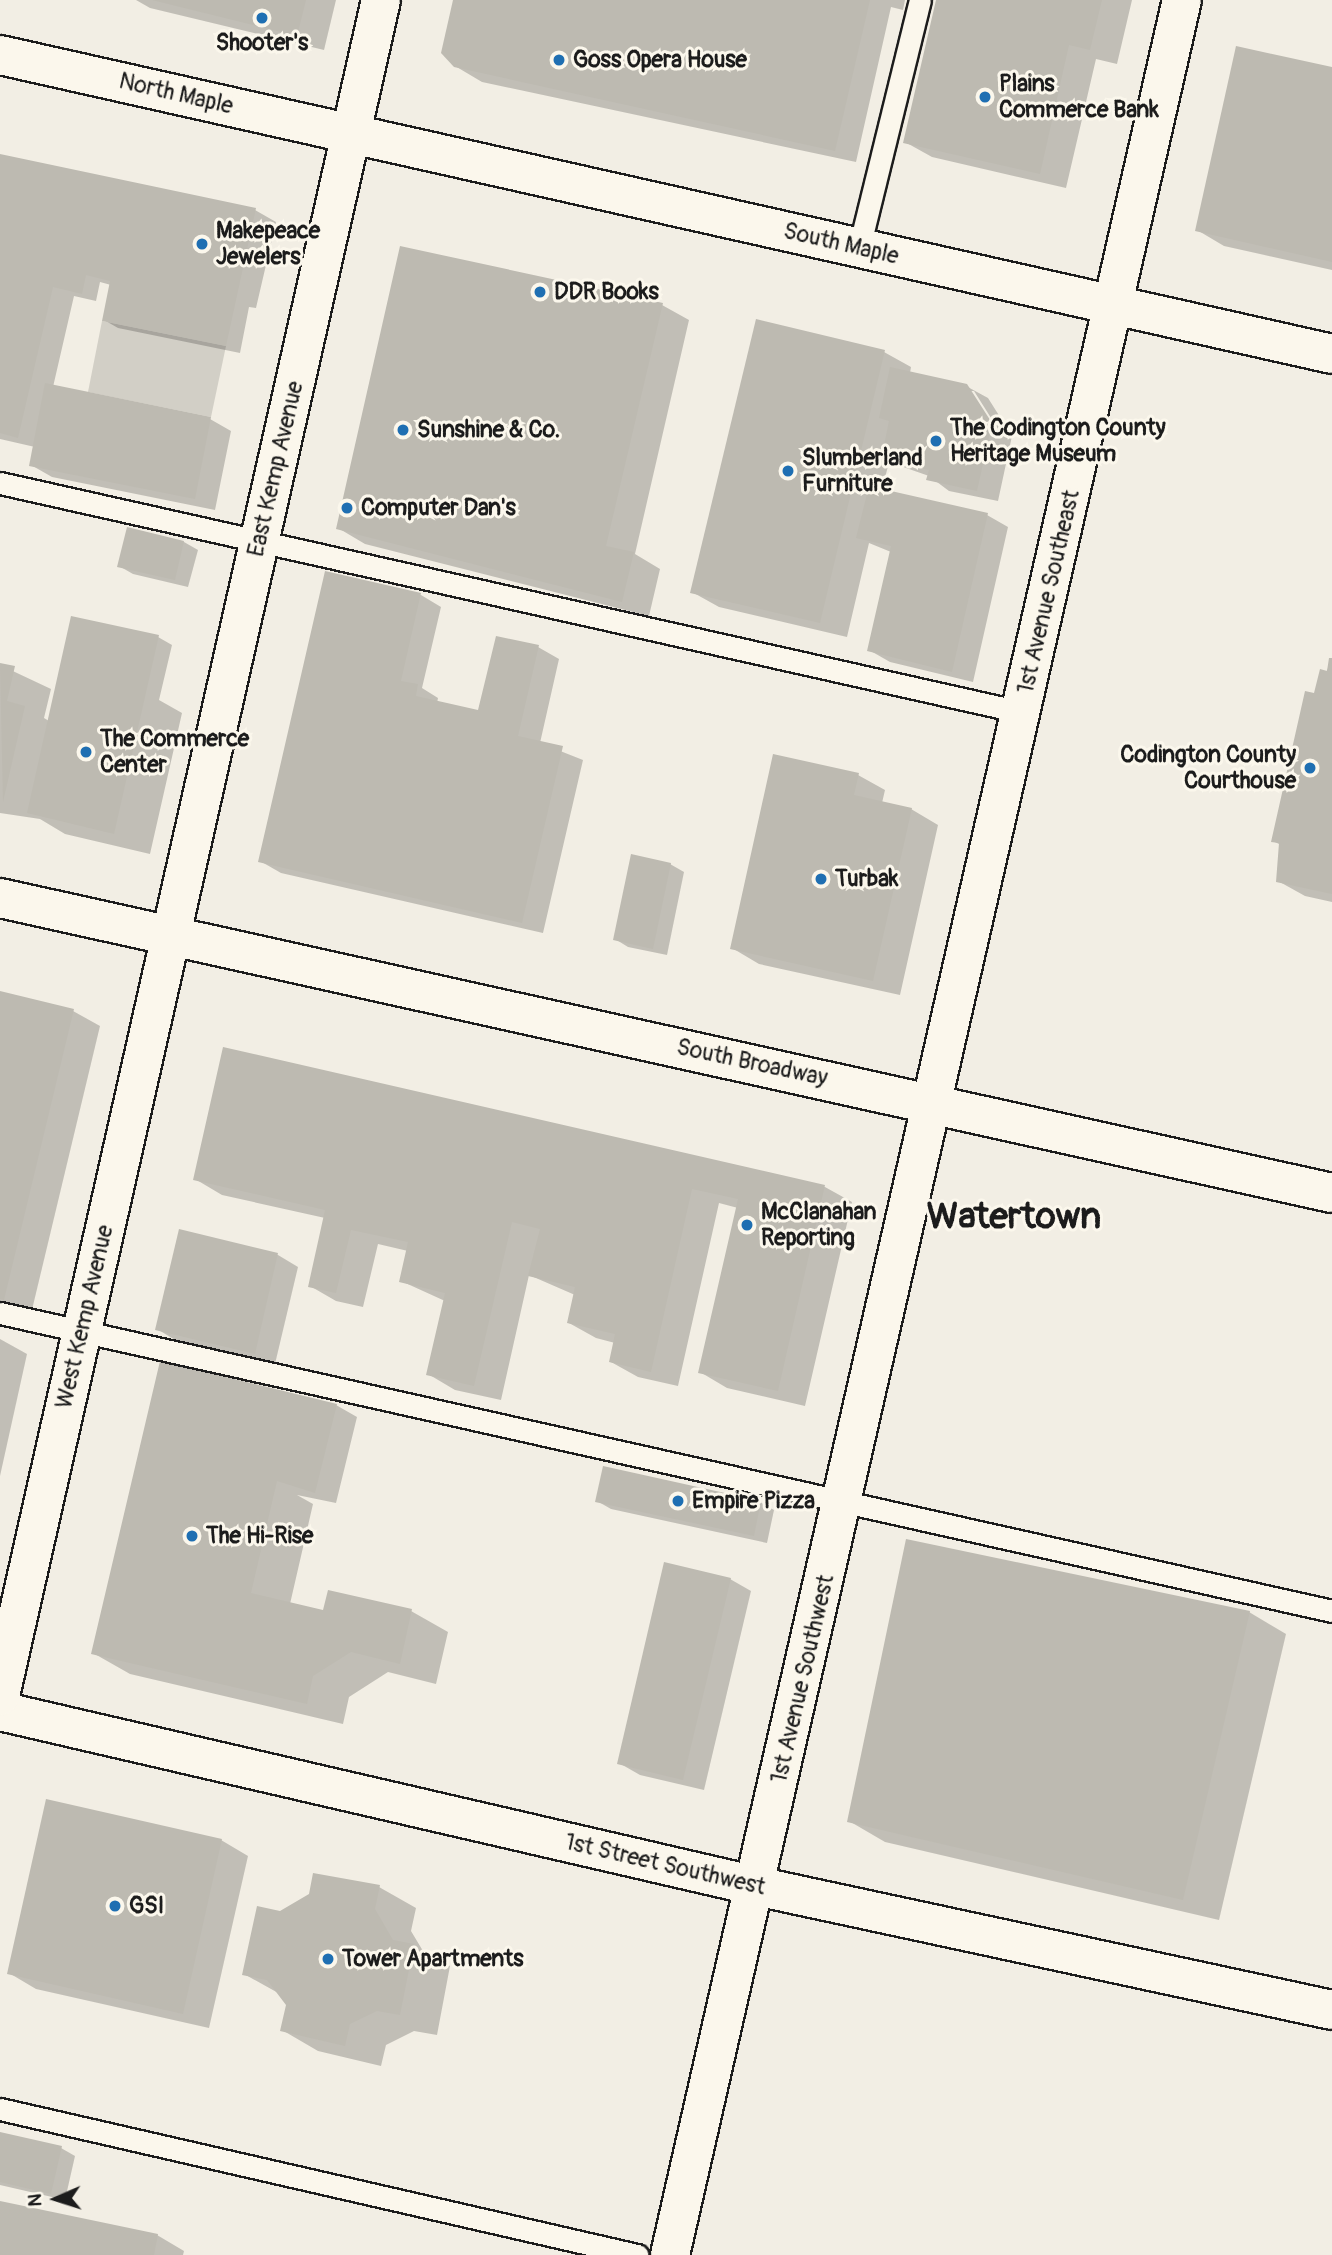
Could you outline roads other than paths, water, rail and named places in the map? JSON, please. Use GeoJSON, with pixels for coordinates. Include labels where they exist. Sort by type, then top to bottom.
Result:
{"type":"FeatureCollection","features":[{"type":"Feature","properties":{"kind":"street","name":"East Kemp Avenue"},"geometry":{"type":"LineString","coordinates":[[172,937],[381,0]]}},
{"type":"Feature","properties":{"kind":"street","name":"1st Avenue Southeast"},"geometry":{"type":"LineString","coordinates":[[932,1102],[1115,306],[1182,0]]}},
{"type":"Feature","properties":{"kind":"street","name":"North Maple"},"geometry":{"type":"LineString","coordinates":[[0,55],[351,133]]}},
{"type":"Feature","properties":{"kind":"street","name":"South Maple"},"geometry":{"type":"LineString","coordinates":[[351,133],[1332,354]]}},
{"type":"Feature","properties":{"kind":"street","name":"South Broadway"},"geometry":{"type":"LineString","coordinates":[[0,898],[932,1102],[1332,1193]]}},
{"type":"Feature","properties":{"kind":"street","name":"West Kemp Avenue"},"geometry":{"type":"LineString","coordinates":[[0,1696],[172,937]]}},
{"type":"Feature","properties":{"kind":"street","name":"1st Avenue Southwest"},"geometry":{"type":"LineString","coordinates":[[670,2255],[932,1102]]}},
{"type":"Feature","properties":{"kind":"street","name":"1st Street Southwest"},"geometry":{"type":"LineString","coordinates":[[0,1711],[756,1886],[1332,2010]]}},
{"type":"Feature","properties":{"kind":"lane"},"geometry":{"type":"LineString","coordinates":[[859,248],[920,0]]}},
{"type":"Feature","properties":{"kind":"lane"},"geometry":{"type":"LineString","coordinates":[[0,483],[1021,712]]}},
{"type":"Feature","properties":{"kind":"lane"},"geometry":{"type":"LineString","coordinates":[[0,1312],[843,1499],[1332,1611]]}},
{"type":"Feature","properties":{"kind":"lane"},"geometry":{"type":"LineString","coordinates":[[0,2109],[637,2255]]}},
{"type":"Feature","properties":{"kind":"place","name":"Shooter's"},"geometry":{"type":"Point","coordinates":[262,18]}},
{"type":"Feature","properties":{"kind":"place","name":"Goss Opera House"},"geometry":{"type":"Point","coordinates":[559,60]}},
{"type":"Feature","properties":{"kind":"place","name":"Plains Commerce Bank"},"geometry":{"type":"Point","coordinates":[985,97]}},
{"type":"Feature","properties":{"kind":"place","name":"Makepeace Jewelers"},"geometry":{"type":"Point","coordinates":[202,244]}},
{"type":"Feature","properties":{"kind":"place","name":"DDR Books"},"geometry":{"type":"Point","coordinates":[540,292]}},
{"type":"Feature","properties":{"kind":"place","name":"Sunshine & Co."},"geometry":{"type":"Point","coordinates":[403,430]}},
{"type":"Feature","properties":{"kind":"place","name":"The Codington County Heritage Museum"},"geometry":{"type":"Point","coordinates":[936,441]}},
{"type":"Feature","properties":{"kind":"place","name":"Slumberland Furniture"},"geometry":{"type":"Point","coordinates":[788,471]}},
{"type":"Feature","properties":{"kind":"place","name":"Computer Dan's"},"geometry":{"type":"Point","coordinates":[347,508]}},
{"type":"Feature","properties":{"kind":"place","name":"The Commerce Center"},"geometry":{"type":"Point","coordinates":[86,752]}},
{"type":"Feature","properties":{"kind":"place","name":"Codington County Courthouse"},"geometry":{"type":"Point","coordinates":[1310,768]}},
{"type":"Feature","properties":{"kind":"place","name":"Turbak"},"geometry":{"type":"Point","coordinates":[821,879]}},
{"type":"Feature","properties":{"kind":"place","name":"McClanahan Reporting"},"geometry":{"type":"Point","coordinates":[747,1225]}},
{"type":"Feature","properties":{"kind":"place","name":"Empire Pizza"},"geometry":{"type":"Point","coordinates":[678,1501]}},
{"type":"Feature","properties":{"kind":"place","name":"The Hi-Rise"},"geometry":{"type":"Point","coordinates":[192,1536]}},
{"type":"Feature","properties":{"kind":"place","name":"GSI"},"geometry":{"type":"Point","coordinates":[115,1906]}},
{"type":"Feature","properties":{"kind":"place","name":"Tower Apartments"},"geometry":{"type":"Point","coordinates":[328,1959]}},
{"type":"Feature","properties":{"kind":"district","name":"Watertown"},"geometry":{"type":"Point","coordinates":[1014,1217]}}]}
